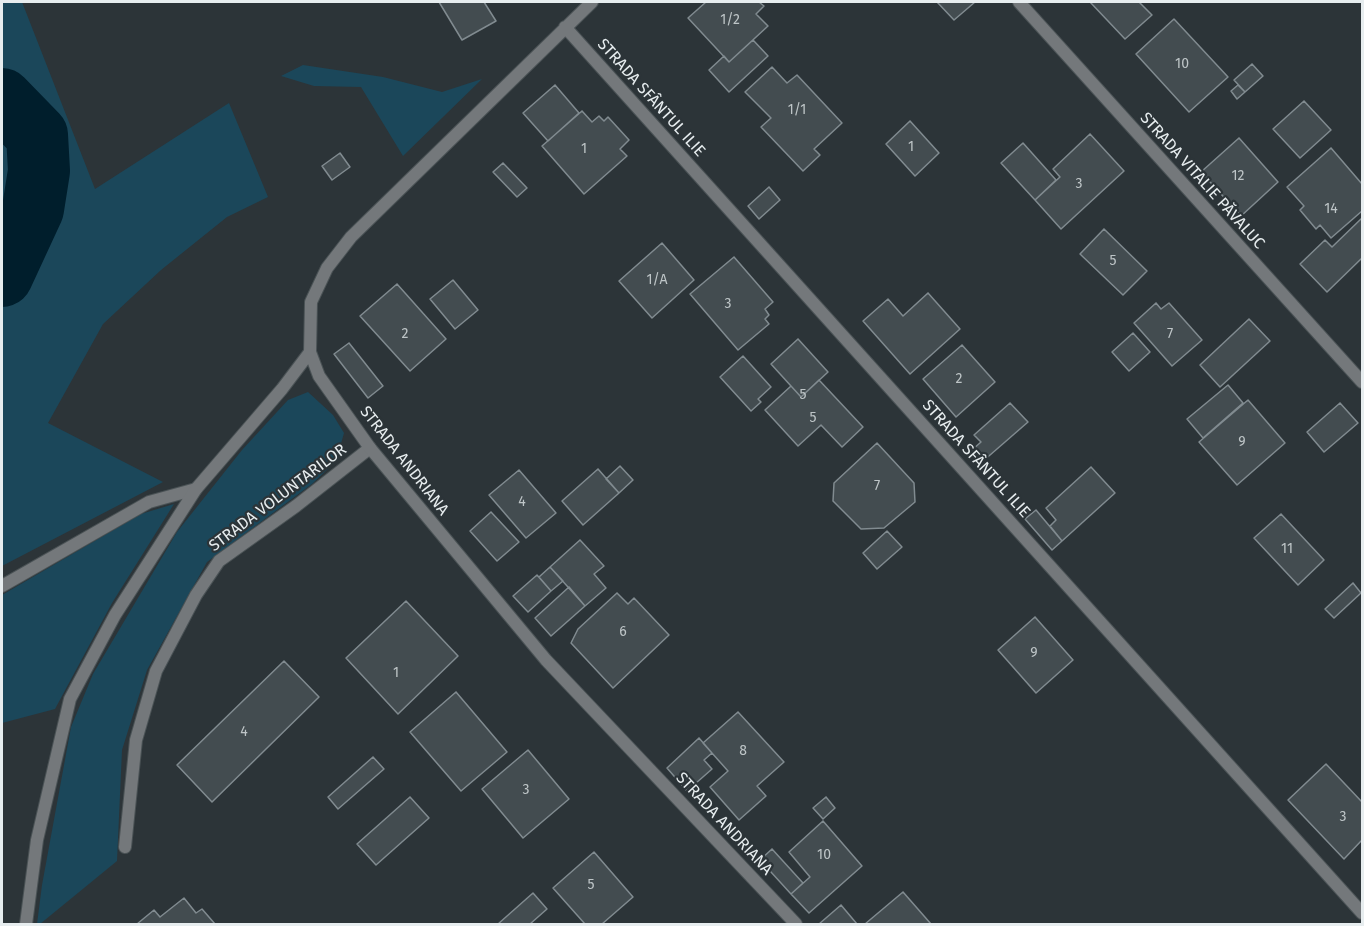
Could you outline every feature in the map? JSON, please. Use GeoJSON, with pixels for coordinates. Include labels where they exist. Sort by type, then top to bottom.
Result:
{"type":"FeatureCollection","features":[{"type":"Feature","properties":{"kind":"street","name":"STRADA ANDRIANA"},"geometry":{"type":"LineString","coordinates":[[592,2],[351,237],[327,268],[311,302],[310,352],[319,376],[370,448],[546,660],[796,924]]}},
{"type":"Feature","properties":{"kind":"street","name":"STRADA VITALIE PĂVALUC"},"geometry":{"type":"LineString","coordinates":[[1019,2],[1362,382]]}},
{"type":"Feature","properties":{"kind":"street","name":"STRADA SFÂNTUL ILIE"},"geometry":{"type":"LineString","coordinates":[[565,27],[1362,915]]}},
{"type":"Feature","properties":{"kind":"street"},"geometry":{"type":"LineString","coordinates":[[26,924],[37,840],[70,699],[115,615],[196,489],[282,389],[310,352]]}},
{"type":"Feature","properties":{"kind":"street","name":"STRADA VOLUNTARILOR"},"geometry":{"type":"LineString","coordinates":[[125,847],[136,740],[156,671],[196,595],[219,561],[296,506],[370,448]]}},
{"type":"Feature","properties":{"kind":"street"},"geometry":{"type":"LineString","coordinates":[[2,586],[149,502],[196,489]]}},
{"type":"Feature","properties":{"kind":"street"},"geometry":{"type":"LineString","coordinates":[[1354,924],[1362,915]]}},
{"type":"Feature","properties":{"kind":"shaded area"},"geometry":{"type":"Polygon","coordinates":[[[2,2],[22,2],[95,189],[229,103],[268,197],[227,217],[161,270],[103,324],[48,423],[163,482],[2,566],[2,2]]]}},
{"type":"Feature","properties":{"kind":"shaded area"},"geometry":{"type":"Polygon","coordinates":[[[303,65],[383,77],[442,92],[482,79],[403,156],[361,87],[314,86],[281,76],[303,65]]]}},
{"type":"Feature","properties":{"kind":"shaded area"},"geometry":{"type":"Polygon","coordinates":[[[308,392],[333,415],[344,433],[336,461],[312,484],[207,562],[147,670],[122,750],[117,861],[40,924],[37,924],[71,727],[93,674],[177,532],[242,450],[288,400],[308,392]]]}},
{"type":"Feature","properties":{"kind":"shaded area"},"geometry":{"type":"Polygon","coordinates":[[[174,504],[112,603],[55,709],[2,723],[2,595],[141,514],[174,504]]]}},
{"type":"Feature","properties":{"kind":"building"},"geometry":{"type":"Polygon","coordinates":[[[439,2],[484,2],[496,21],[462,40],[439,2]]]}},
{"type":"Feature","properties":{"kind":"building"},"geometry":{"type":"Polygon","coordinates":[[[706,2],[759,2],[764,6],[756,14],[768,26],[729,62],[688,18],[706,2]]]}},
{"type":"Feature","properties":{"kind":"building"},"geometry":{"type":"Polygon","coordinates":[[[937,2],[975,2],[954,20],[937,2]]]}},
{"type":"Feature","properties":{"kind":"building"},"geometry":{"type":"Polygon","coordinates":[[[1090,2],[1139,2],[1152,15],[1125,39],[1090,2]]]}},
{"type":"Feature","properties":{"kind":"building"},"geometry":{"type":"Polygon","coordinates":[[[1174,19],[1228,77],[1189,112],[1136,54],[1174,19]]]}},
{"type":"Feature","properties":{"kind":"building"},"geometry":{"type":"Polygon","coordinates":[[[753,40],[768,56],[729,92],[709,70],[724,56],[729,62],[753,40]]]}},
{"type":"Feature","properties":{"kind":"building"},"geometry":{"type":"Polygon","coordinates":[[[1252,64],[1263,76],[1245,92],[1234,80],[1252,64]]]}},
{"type":"Feature","properties":{"kind":"building"},"geometry":{"type":"Polygon","coordinates":[[[772,67],[787,83],[797,75],[842,123],[814,149],[820,155],[803,171],[761,127],[771,118],[745,92],[772,67]]]}},
{"type":"Feature","properties":{"kind":"building"},"geometry":{"type":"Polygon","coordinates":[[[555,85],[579,113],[548,141],[523,113],[555,85]]]}},
{"type":"Feature","properties":{"kind":"building"},"geometry":{"type":"Polygon","coordinates":[[[1238,85],[1245,92],[1237,99],[1231,91],[1238,85]]]}},
{"type":"Feature","properties":{"kind":"building"},"geometry":{"type":"Polygon","coordinates":[[[1304,101],[1331,130],[1300,158],[1273,129],[1304,101]]]}},
{"type":"Feature","properties":{"kind":"building"},"geometry":{"type":"Polygon","coordinates":[[[582,111],[592,122],[599,116],[604,121],[608,117],[629,140],[620,149],[627,156],[584,194],[542,146],[582,111]]]}},
{"type":"Feature","properties":{"kind":"building"},"geometry":{"type":"Polygon","coordinates":[[[910,121],[939,153],[915,176],[886,144],[910,121]]]}},
{"type":"Feature","properties":{"kind":"building"},"geometry":{"type":"Polygon","coordinates":[[[1090,134],[1124,171],[1061,229],[1035,200],[1060,177],[1053,169],[1090,134]]]}},
{"type":"Feature","properties":{"kind":"building"},"geometry":{"type":"Polygon","coordinates":[[[1239,138],[1278,182],[1241,216],[1201,172],[1239,138]]]}},
{"type":"Feature","properties":{"kind":"building"},"geometry":{"type":"Polygon","coordinates":[[[1023,143],[1056,180],[1035,200],[1001,163],[1023,143]]]}},
{"type":"Feature","properties":{"kind":"building"},"geometry":{"type":"Polygon","coordinates":[[[1331,148],[1362,184],[1362,211],[1331,238],[1320,225],[1316,229],[1300,210],[1304,206],[1287,187],[1331,148]]]}},
{"type":"Feature","properties":{"kind":"building"},"geometry":{"type":"Polygon","coordinates":[[[340,153],[350,167],[332,180],[322,166],[340,153]]]}},
{"type":"Feature","properties":{"kind":"building"},"geometry":{"type":"Polygon","coordinates":[[[503,163],[527,188],[517,197],[493,172],[503,163]]]}},
{"type":"Feature","properties":{"kind":"building"},"geometry":{"type":"Polygon","coordinates":[[[769,187],[780,200],[759,219],[748,206],[769,187]]]}},
{"type":"Feature","properties":{"kind":"building"},"geometry":{"type":"Polygon","coordinates":[[[1362,218],[1362,258],[1327,292],[1300,264],[1325,240],[1332,247],[1362,218]]]}},
{"type":"Feature","properties":{"kind":"building"},"geometry":{"type":"Polygon","coordinates":[[[1104,229],[1147,271],[1123,295],[1080,254],[1104,229]]]}},
{"type":"Feature","properties":{"kind":"building"},"geometry":{"type":"Polygon","coordinates":[[[662,243],[694,280],[652,318],[619,281],[662,243]]]}},
{"type":"Feature","properties":{"kind":"building"},"geometry":{"type":"Polygon","coordinates":[[[734,257],[773,302],[765,309],[769,315],[765,319],[769,324],[738,350],[690,294],[734,257]]]}},
{"type":"Feature","properties":{"kind":"building"},"geometry":{"type":"Polygon","coordinates":[[[453,280],[478,310],[455,329],[430,299],[453,280]]]}},
{"type":"Feature","properties":{"kind":"building"},"geometry":{"type":"Polygon","coordinates":[[[397,284],[446,339],[410,371],[360,316],[397,284]]]}},
{"type":"Feature","properties":{"kind":"building"},"geometry":{"type":"Polygon","coordinates":[[[928,293],[960,329],[910,374],[863,321],[888,299],[903,316],[928,293]]]}},
{"type":"Feature","properties":{"kind":"building"},"geometry":{"type":"Polygon","coordinates":[[[1156,303],[1161,309],[1169,303],[1202,340],[1172,366],[1134,323],[1156,303]]]}},
{"type":"Feature","properties":{"kind":"building"},"geometry":{"type":"Polygon","coordinates":[[[1249,319],[1270,341],[1220,387],[1200,365],[1249,319]]]}},
{"type":"Feature","properties":{"kind":"building"},"geometry":{"type":"Polygon","coordinates":[[[1133,333],[1150,352],[1129,371],[1112,352],[1133,333]]]}},
{"type":"Feature","properties":{"kind":"building"},"geometry":{"type":"Polygon","coordinates":[[[798,339],[828,372],[801,397],[771,364],[798,339]]]}},
{"type":"Feature","properties":{"kind":"building"},"geometry":{"type":"Polygon","coordinates":[[[349,343],[383,386],[368,398],[334,354],[349,343]]]}},
{"type":"Feature","properties":{"kind":"building"},"geometry":{"type":"Polygon","coordinates":[[[962,345],[995,382],[956,417],[923,379],[962,345]]]}},
{"type":"Feature","properties":{"kind":"building"},"geometry":{"type":"Polygon","coordinates":[[[743,356],[771,387],[758,399],[761,402],[751,411],[720,377],[743,356]]]}},
{"type":"Feature","properties":{"kind":"building"},"geometry":{"type":"Polygon","coordinates":[[[819,380],[863,427],[842,447],[821,425],[798,446],[765,410],[791,386],[801,397],[819,380]]]}},
{"type":"Feature","properties":{"kind":"building"},"geometry":{"type":"Polygon","coordinates":[[[1228,385],[1243,403],[1203,438],[1187,419],[1228,385]]]}},
{"type":"Feature","properties":{"kind":"building"},"geometry":{"type":"Polygon","coordinates":[[[1248,400],[1285,443],[1237,485],[1199,442],[1248,400]]]}},
{"type":"Feature","properties":{"kind":"building"},"geometry":{"type":"Polygon","coordinates":[[[1010,403],[1028,422],[982,462],[972,450],[981,442],[974,435],[1010,403]]]}},
{"type":"Feature","properties":{"kind":"building"},"geometry":{"type":"Polygon","coordinates":[[[1340,403],[1358,423],[1324,452],[1307,432],[1340,403]]]}},
{"type":"Feature","properties":{"kind":"building"},"geometry":{"type":"Polygon","coordinates":[[[877,443],[914,483],[915,502],[884,528],[861,529],[833,501],[834,483],[877,443]]]}},
{"type":"Feature","properties":{"kind":"building"},"geometry":{"type":"Polygon","coordinates":[[[620,466],[633,480],[619,493],[606,479],[620,466]]]}},
{"type":"Feature","properties":{"kind":"building"},"geometry":{"type":"Polygon","coordinates":[[[1091,467],[1115,493],[1062,541],[1050,526],[1056,520],[1046,508],[1091,467]]]}},
{"type":"Feature","properties":{"kind":"building"},"geometry":{"type":"Polygon","coordinates":[[[598,469],[619,493],[583,525],[562,501],[598,469]]]}},
{"type":"Feature","properties":{"kind":"building"},"geometry":{"type":"Polygon","coordinates":[[[519,470],[556,513],[526,538],[489,495],[519,470]]]}},
{"type":"Feature","properties":{"kind":"building"},"geometry":{"type":"Polygon","coordinates":[[[1036,510],[1062,541],[1052,550],[1025,519],[1036,510]]]}},
{"type":"Feature","properties":{"kind":"building"},"geometry":{"type":"Polygon","coordinates":[[[491,512],[519,542],[497,561],[470,531],[491,512]]]}},
{"type":"Feature","properties":{"kind":"building"},"geometry":{"type":"Polygon","coordinates":[[[1281,514],[1324,560],[1298,585],[1254,538],[1281,514]]]}},
{"type":"Feature","properties":{"kind":"building"},"geometry":{"type":"Polygon","coordinates":[[[887,531],[902,547],[877,569],[863,553],[887,531]]]}},
{"type":"Feature","properties":{"kind":"building"},"geometry":{"type":"Polygon","coordinates":[[[580,540],[604,566],[594,574],[606,588],[585,606],[550,567],[580,540]]]}},
{"type":"Feature","properties":{"kind":"building"},"geometry":{"type":"Polygon","coordinates":[[[550,567],[563,581],[551,591],[539,577],[550,567]]]}},
{"type":"Feature","properties":{"kind":"building"},"geometry":{"type":"Polygon","coordinates":[[[537,575],[551,591],[528,612],[513,596],[537,575]]]}},
{"type":"Feature","properties":{"kind":"building"},"geometry":{"type":"Polygon","coordinates":[[[1353,583],[1361,593],[1334,618],[1325,609],[1353,583]]]}},
{"type":"Feature","properties":{"kind":"building"},"geometry":{"type":"Polygon","coordinates":[[[569,587],[585,606],[551,636],[535,618],[569,587]]]}},
{"type":"Feature","properties":{"kind":"building"},"geometry":{"type":"Polygon","coordinates":[[[617,593],[628,604],[634,598],[669,635],[613,688],[571,643],[578,629],[617,593]]]}},
{"type":"Feature","properties":{"kind":"building"},"geometry":{"type":"Polygon","coordinates":[[[406,601],[458,656],[398,714],[346,658],[406,601]]]}},
{"type":"Feature","properties":{"kind":"building"},"geometry":{"type":"Polygon","coordinates":[[[1035,617],[1073,660],[1036,693],[998,650],[1035,617]]]}},
{"type":"Feature","properties":{"kind":"building"},"geometry":{"type":"Polygon","coordinates":[[[284,661],[319,697],[212,802],[177,765],[284,661]]]}},
{"type":"Feature","properties":{"kind":"building"},"geometry":{"type":"Polygon","coordinates":[[[456,692],[507,752],[461,791],[410,732],[456,692]]]}},
{"type":"Feature","properties":{"kind":"building"},"geometry":{"type":"Polygon","coordinates":[[[738,712],[784,762],[757,786],[766,796],[739,820],[710,787],[728,771],[703,743],[738,712]]]}},
{"type":"Feature","properties":{"kind":"building"},"geometry":{"type":"Polygon","coordinates":[[[699,738],[712,753],[704,760],[712,769],[687,791],[667,768],[699,738]]]}},
{"type":"Feature","properties":{"kind":"building"},"geometry":{"type":"Polygon","coordinates":[[[528,750],[569,799],[523,838],[482,789],[528,750]]]}},
{"type":"Feature","properties":{"kind":"building"},"geometry":{"type":"Polygon","coordinates":[[[373,757],[384,769],[338,809],[328,797],[373,757]]]}},
{"type":"Feature","properties":{"kind":"building"},"geometry":{"type":"Polygon","coordinates":[[[1326,764],[1362,802],[1362,840],[1344,859],[1288,800],[1326,764]]]}},
{"type":"Feature","properties":{"kind":"building"},"geometry":{"type":"Polygon","coordinates":[[[410,797],[429,818],[376,865],[357,844],[410,797]]]}},
{"type":"Feature","properties":{"kind":"building"},"geometry":{"type":"Polygon","coordinates":[[[826,797],[835,808],[823,819],[813,808],[826,797]]]}},
{"type":"Feature","properties":{"kind":"building"},"geometry":{"type":"Polygon","coordinates":[[[823,821],[862,866],[809,913],[791,894],[810,877],[789,852],[823,821]]]}},
{"type":"Feature","properties":{"kind":"building"},"geometry":{"type":"Polygon","coordinates":[[[772,849],[803,883],[791,894],[760,860],[772,849]]]}},
{"type":"Feature","properties":{"kind":"building"},"geometry":{"type":"Polygon","coordinates":[[[594,852],[633,897],[602,924],[585,924],[553,888],[594,852]]]}},
{"type":"Feature","properties":{"kind":"building"},"geometry":{"type":"Polygon","coordinates":[[[903,892],[931,924],[865,924],[903,892]]]}},
{"type":"Feature","properties":{"kind":"building"},"geometry":{"type":"Polygon","coordinates":[[[533,893],[547,909],[530,924],[498,924],[533,893]]]}},
{"type":"Feature","properties":{"kind":"building"},"geometry":{"type":"Polygon","coordinates":[[[184,898],[196,913],[202,909],[215,924],[137,924],[154,910],[160,917],[184,898]]]}},
{"type":"Feature","properties":{"kind":"building"},"geometry":{"type":"Polygon","coordinates":[[[841,905],[857,924],[819,924],[841,905]]]}},
{"type":"Feature","properties":{"kind":"waterway"},"geometry":{"type":"LineString","coordinates":[[2,99],[37,135],[39,171],[33,209],[2,276]]}}]}
